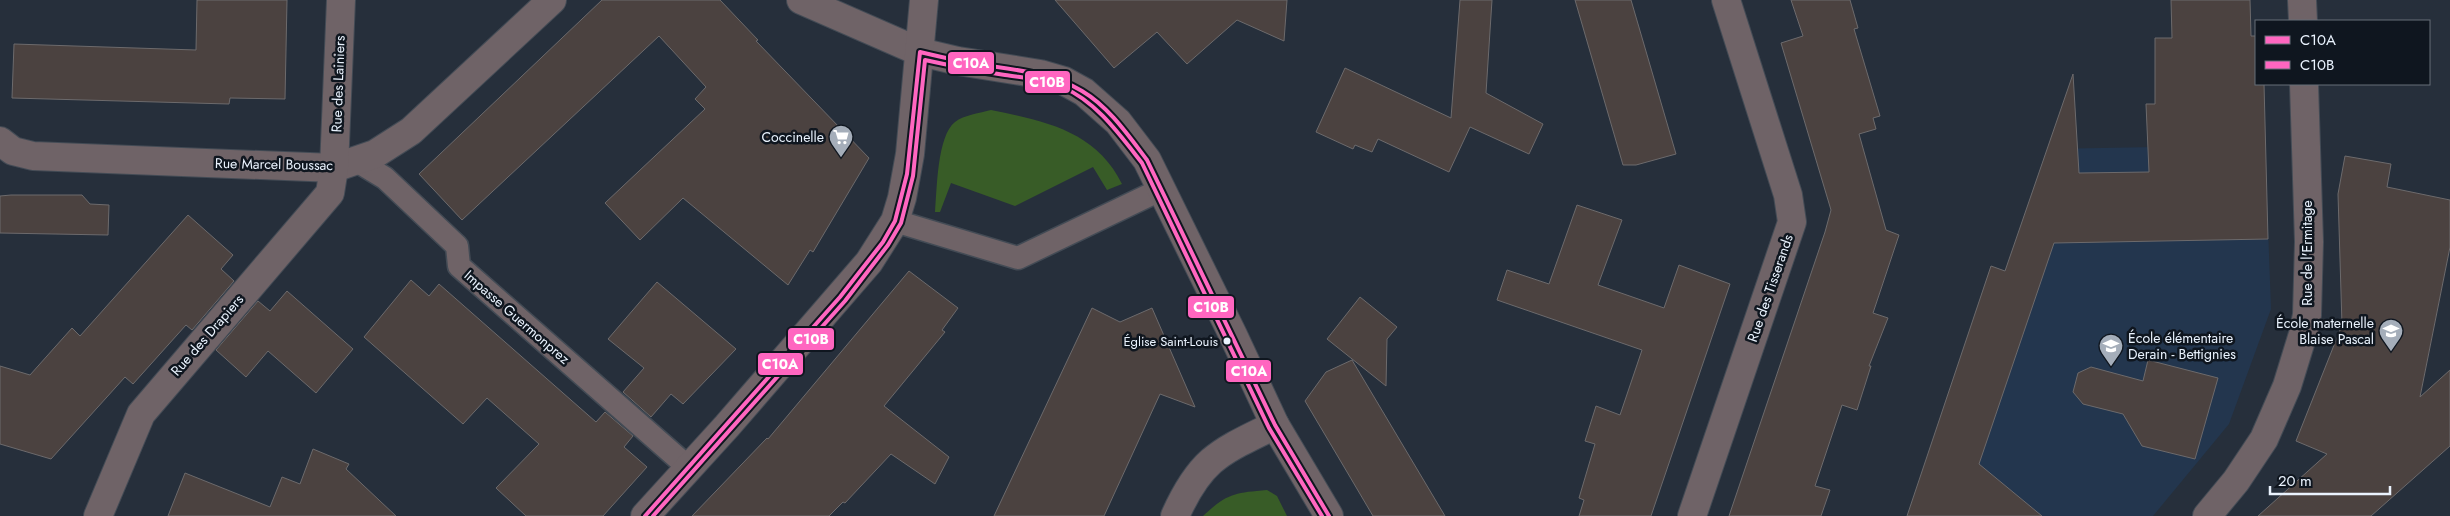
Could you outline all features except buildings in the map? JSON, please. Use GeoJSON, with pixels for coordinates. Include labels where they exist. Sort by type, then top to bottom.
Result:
{"type":"FeatureCollection","features":[{"type":"Feature","properties":{"kind":"street","name":"Rue des Lainiers"},"geometry":{"type":"LineString","coordinates":[[341,0],[346,165]]}},
{"type":"Feature","properties":{"kind":"street","name":"Rue Marcel Boussac"},"geometry":{"type":"LineString","coordinates":[[0,141],[13,151],[33,156],[346,165],[375,154],[411,131],[552,0]]}},
{"type":"Feature","properties":{"kind":"street"},"geometry":{"type":"LineString","coordinates":[[801,0],[920,52],[958,61],[1040,74],[1064,82],[1084,92],[1104,108],[1134,141],[1162,189],[1274,425],[1329,516]]}},
{"type":"Feature","properties":{"kind":"street"},"geometry":{"type":"LineString","coordinates":[[645,516],[869,262],[895,221],[907,174],[924,0]]}},
{"type":"Feature","properties":{"kind":"street","name":"Rue des Tisserands"},"geometry":{"type":"LineString","coordinates":[[1692,516],[1792,222],[1788,195],[1726,0]]}},
{"type":"Feature","properties":{"kind":"street"},"geometry":{"type":"LineString","coordinates":[[2302,0],[2303,20]]}},
{"type":"Feature","properties":{"kind":"street","name":"Rue de l'Ermitage"},"geometry":{"type":"LineString","coordinates":[[2207,516],[2236,481],[2264,439],[2287,386],[2303,334],[2307,315],[2309,242],[2304,85]]}},
{"type":"Feature","properties":{"kind":"street","name":"Rue des Drapiers"},"geometry":{"type":"LineString","coordinates":[[98,516],[141,414],[330,193],[346,165]]}},
{"type":"Feature","properties":{"kind":"street"},"geometry":{"type":"LineString","coordinates":[[1175,516],[1193,480],[1205,465],[1222,452],[1274,425]]}},
{"type":"Feature","properties":{"kind":"lane","name":"Impasse Guermonprez"},"geometry":{"type":"LineString","coordinates":[[346,165],[384,178],[457,246],[458,266],[689,468]]}},
{"type":"Feature","properties":{"kind":"lane"},"geometry":{"type":"LineString","coordinates":[[895,221],[1018,258],[1162,189]]}},
{"type":"Feature","properties":{"kind":"shaded area","name":"École élémentaire Derain - Bettignies"},"geometry":{"type":"Polygon","coordinates":[[[2265,145],[2271,309],[2229,424],[2153,516],[1921,516],[2047,149],[2265,145]]]}},
{"type":"Feature","properties":{"kind":"green space"},"geometry":{"type":"Polygon","coordinates":[[[991,110],[1049,124],[1083,140],[1111,166],[1122,184],[1107,190],[1093,167],[1015,206],[951,183],[940,212],[935,212],[941,151],[949,129],[955,122],[963,118],[991,110]]]}},
{"type":"Feature","properties":{"kind":"green space"},"geometry":{"type":"Polygon","coordinates":[[[1267,490],[1277,496],[1287,516],[1203,516],[1226,498],[1239,493],[1267,490]]]}},
{"type":"Feature","properties":{"kind":"transit line","name":"C10A"},"geometry":{"type":"LineString","coordinates":[[645,516],[840,297],[883,242],[895,221],[907,174],[920,52],[1034,73],[1059,80],[1092,98],[1118,122],[1147,160],[1275,425],[1329,516]]}},
{"type":"Feature","properties":{"kind":"transit line","name":"C10B"},"geometry":{"type":"LineString","coordinates":[[653,516],[845,301],[888,245],[901,223],[913,176],[925,60],[1055,84],[1086,101],[1116,130],[1142,163],[1269,428],[1322,516]]}},
{"type":"Feature","properties":{"kind":"place","name":"Coccinelle"},"geometry":{"type":"Point","coordinates":[841,158]}},
{"type":"Feature","properties":{"kind":"place","name":"Église Saint-Louis"},"geometry":{"type":"Point","coordinates":[1227,341]}},
{"type":"Feature","properties":{"kind":"place","name":"École maternelle Blaise Pascal"},"geometry":{"type":"Point","coordinates":[2391,352]}},
{"type":"Feature","properties":{"kind":"place","name":"École élémentaire Derain - Bettignies"},"geometry":{"type":"Point","coordinates":[2111,367]}}]}
